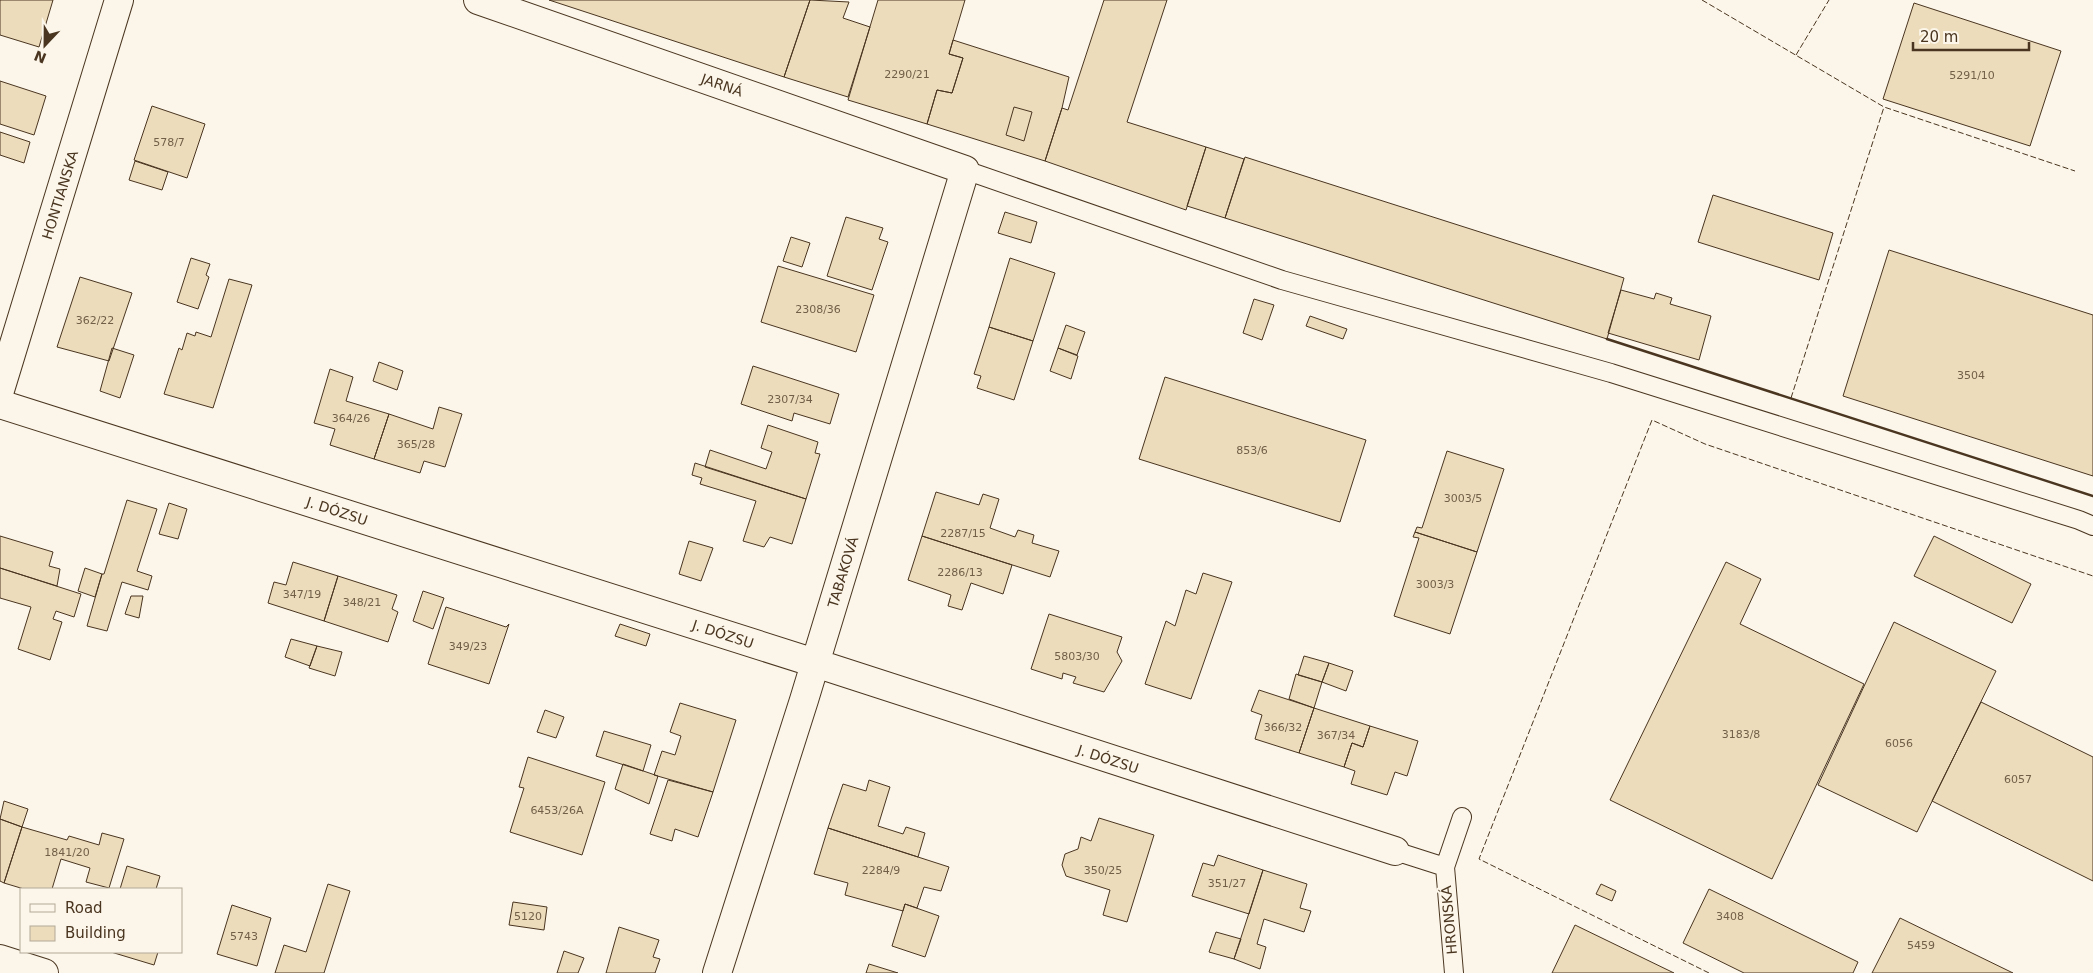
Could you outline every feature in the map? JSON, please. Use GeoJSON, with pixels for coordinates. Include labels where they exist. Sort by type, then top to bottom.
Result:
{"type":"FeatureCollection","features":[{"type":"Feature","properties":{"kind":"street","name":"HONTIANSKA"},"geometry":{"type":"LineString","coordinates":[[0,390],[119,0]]}},
{"type":"Feature","properties":{"kind":"street","name":"JARNÁ"},"geometry":{"type":"LineString","coordinates":[[478,0],[965,170]]}},
{"type":"Feature","properties":{"kind":"street","name":"TABAKOVÁ"},"geometry":{"type":"LineString","coordinates":[[717,973],[815,663],[965,170]]}},
{"type":"Feature","properties":{"kind":"street","name":"J. DÓZSU"},"geometry":{"type":"LineString","coordinates":[[0,404],[815,663],[1394,851]]}},
{"type":"Feature","properties":{"kind":"street"},"geometry":{"type":"LineString","coordinates":[[0,959],[44,973]]}},
{"type":"Feature","properties":{"kind":"lane"},"geometry":{"type":"LineString","coordinates":[[965,170],[1282,280],[1611,373],[2093,526]]}},
{"type":"Feature","properties":{"kind":"lane"},"geometry":{"type":"LineString","coordinates":[[1445,867],[1462,817]]}},
{"type":"Feature","properties":{"kind":"lane","name":"J. DÓZSU"},"geometry":{"type":"LineString","coordinates":[[1394,851],[1445,867]]}},
{"type":"Feature","properties":{"kind":"lane","name":"HRONSKÁ"},"geometry":{"type":"LineString","coordinates":[[1445,867],[1454,973]]}},
{"type":"Feature","properties":{"kind":"building"},"geometry":{"type":"Polygon","coordinates":[[[0,0],[53,0],[39,47],[0,35],[0,0]]]}},
{"type":"Feature","properties":{"kind":"building"},"geometry":{"type":"Polygon","coordinates":[[[549,0],[810,0],[784,77],[549,0]]]}},
{"type":"Feature","properties":{"kind":"building"},"geometry":{"type":"Polygon","coordinates":[[[810,0],[849,2],[843,18],[870,27],[848,97],[784,77],[810,0]]]}},
{"type":"Feature","properties":{"kind":"building"},"geometry":{"type":"Polygon","coordinates":[[[878,0],[965,0],[949,54],[963,58],[952,93],[937,90],[927,124],[848,100],[878,0]]]}},
{"type":"Feature","properties":{"kind":"building"},"geometry":{"type":"Polygon","coordinates":[[[1104,0],[1167,0],[1127,122],[1206,147],[1186,210],[1045,161],[1062,108],[1068,110],[1104,0]]]}},
{"type":"Feature","properties":{"kind":"building"},"geometry":{"type":"Polygon","coordinates":[[[1914,3],[2061,51],[2030,146],[1883,99],[1914,3]]]}},
{"type":"Feature","properties":{"kind":"building"},"geometry":{"type":"Polygon","coordinates":[[[953,40],[1069,77],[1062,108],[1045,161],[927,124],[937,90],[952,93],[963,58],[949,54],[953,40]]]}},
{"type":"Feature","properties":{"kind":"building"},"geometry":{"type":"Polygon","coordinates":[[[0,81],[46,96],[34,135],[0,124],[0,81]]]}},
{"type":"Feature","properties":{"kind":"building"},"geometry":{"type":"Polygon","coordinates":[[[152,106],[205,124],[187,178],[134,160],[152,106]]]}},
{"type":"Feature","properties":{"kind":"building"},"geometry":{"type":"Polygon","coordinates":[[[1014,107],[1032,112],[1024,141],[1006,135],[1014,107]]]}},
{"type":"Feature","properties":{"kind":"building"},"geometry":{"type":"Polygon","coordinates":[[[0,132],[30,142],[24,163],[0,155],[0,132]]]}},
{"type":"Feature","properties":{"kind":"building"},"geometry":{"type":"Polygon","coordinates":[[[1206,147],[1244,159],[1225,218],[1187,206],[1206,147]]]}},
{"type":"Feature","properties":{"kind":"building"},"geometry":{"type":"Polygon","coordinates":[[[1245,157],[1624,278],[1607,339],[1225,218],[1245,157]]]}},
{"type":"Feature","properties":{"kind":"building"},"geometry":{"type":"Polygon","coordinates":[[[135,161],[168,172],[162,190],[129,180],[135,161]]]}},
{"type":"Feature","properties":{"kind":"building"},"geometry":{"type":"Polygon","coordinates":[[[1713,195],[1833,233],[1819,280],[1698,242],[1713,195]]]}},
{"type":"Feature","properties":{"kind":"building"},"geometry":{"type":"Polygon","coordinates":[[[1005,212],[1037,222],[1031,243],[998,233],[1005,212]]]}},
{"type":"Feature","properties":{"kind":"building"},"geometry":{"type":"Polygon","coordinates":[[[846,217],[883,228],[879,239],[888,242],[872,290],[827,276],[846,217]]]}},
{"type":"Feature","properties":{"kind":"building"},"geometry":{"type":"Polygon","coordinates":[[[791,237],[810,243],[802,267],[783,261],[791,237]]]}},
{"type":"Feature","properties":{"kind":"building"},"geometry":{"type":"Polygon","coordinates":[[[1889,250],[2093,315],[2093,476],[1843,396],[1889,250]]]}},
{"type":"Feature","properties":{"kind":"building"},"geometry":{"type":"Polygon","coordinates":[[[191,258],[210,264],[206,275],[209,277],[198,309],[177,302],[191,258]]]}},
{"type":"Feature","properties":{"kind":"building"},"geometry":{"type":"Polygon","coordinates":[[[1010,258],[1055,273],[1033,341],[989,327],[1010,258]]]}},
{"type":"Feature","properties":{"kind":"building"},"geometry":{"type":"Polygon","coordinates":[[[778,266],[874,295],[856,352],[761,322],[778,266]]]}},
{"type":"Feature","properties":{"kind":"building"},"geometry":{"type":"Polygon","coordinates":[[[80,277],[132,293],[109,361],[57,347],[80,277]]]}},
{"type":"Feature","properties":{"kind":"building"},"geometry":{"type":"Polygon","coordinates":[[[229,279],[252,285],[213,408],[164,394],[179,348],[182,350],[187,333],[195,336],[196,332],[211,337],[229,279]]]}},
{"type":"Feature","properties":{"kind":"building"},"geometry":{"type":"Polygon","coordinates":[[[1621,290],[1654,299],[1656,293],[1672,298],[1670,304],[1711,316],[1699,360],[1608,333],[1621,290]]]}},
{"type":"Feature","properties":{"kind":"building"},"geometry":{"type":"Polygon","coordinates":[[[1254,299],[1274,305],[1262,340],[1243,333],[1254,299]]]}},
{"type":"Feature","properties":{"kind":"building"},"geometry":{"type":"Polygon","coordinates":[[[1310,316],[1347,329],[1343,339],[1306,326],[1310,316]]]}},
{"type":"Feature","properties":{"kind":"building"},"geometry":{"type":"Polygon","coordinates":[[[1066,325],[1085,332],[1077,355],[1058,348],[1066,325]]]}},
{"type":"Feature","properties":{"kind":"building"},"geometry":{"type":"Polygon","coordinates":[[[989,327],[1033,341],[1014,400],[977,388],[981,376],[974,374],[989,327]]]}},
{"type":"Feature","properties":{"kind":"building"},"geometry":{"type":"Polygon","coordinates":[[[112,348],[134,355],[120,398],[100,391],[112,348]]]}},
{"type":"Feature","properties":{"kind":"building"},"geometry":{"type":"Polygon","coordinates":[[[1058,348],[1078,356],[1071,379],[1050,371],[1058,348]]]}},
{"type":"Feature","properties":{"kind":"building"},"geometry":{"type":"Polygon","coordinates":[[[379,362],[403,371],[397,390],[373,381],[379,362]]]}},
{"type":"Feature","properties":{"kind":"building"},"geometry":{"type":"Polygon","coordinates":[[[753,366],[839,394],[830,424],[794,413],[792,421],[741,404],[753,366]]]}},
{"type":"Feature","properties":{"kind":"building"},"geometry":{"type":"Polygon","coordinates":[[[330,369],[353,377],[346,401],[389,414],[374,459],[330,445],[335,429],[314,423],[330,369]]]}},
{"type":"Feature","properties":{"kind":"building"},"geometry":{"type":"Polygon","coordinates":[[[1165,377],[1366,440],[1340,522],[1139,459],[1165,377]]]}},
{"type":"Feature","properties":{"kind":"building"},"geometry":{"type":"Polygon","coordinates":[[[439,407],[462,414],[445,467],[424,461],[420,473],[374,459],[389,414],[433,429],[439,407]]]}},
{"type":"Feature","properties":{"kind":"building"},"geometry":{"type":"Polygon","coordinates":[[[768,425],[818,442],[815,453],[820,454],[806,499],[705,467],[710,450],[766,469],[772,452],[761,448],[768,425]]]}},
{"type":"Feature","properties":{"kind":"building"},"geometry":{"type":"Polygon","coordinates":[[[1447,451],[1504,469],[1477,552],[1415,532],[1417,527],[1422,528],[1447,451]]]}},
{"type":"Feature","properties":{"kind":"building"},"geometry":{"type":"Polygon","coordinates":[[[695,463],[806,499],[792,544],[770,537],[764,547],[743,541],[756,501],[700,484],[702,478],[692,475],[695,463]]]}},
{"type":"Feature","properties":{"kind":"building"},"geometry":{"type":"Polygon","coordinates":[[[936,492],[979,505],[983,494],[999,499],[990,528],[1015,537],[1018,530],[1034,535],[1032,543],[1059,551],[1050,577],[922,536],[936,492]]]}},
{"type":"Feature","properties":{"kind":"building"},"geometry":{"type":"Polygon","coordinates":[[[127,500],[157,509],[137,571],[152,576],[148,590],[122,582],[107,631],[87,626],[127,500]]]}},
{"type":"Feature","properties":{"kind":"building"},"geometry":{"type":"Polygon","coordinates":[[[169,503],[187,509],[178,539],[159,534],[169,503]]]}},
{"type":"Feature","properties":{"kind":"building"},"geometry":{"type":"Polygon","coordinates":[[[1415,532],[1477,552],[1450,634],[1394,616],[1419,538],[1413,537],[1415,532]]]}},
{"type":"Feature","properties":{"kind":"building"},"geometry":{"type":"Polygon","coordinates":[[[0,536],[53,552],[49,566],[60,569],[57,586],[0,568],[0,536]]]}},
{"type":"Feature","properties":{"kind":"building"},"geometry":{"type":"Polygon","coordinates":[[[922,536],[1012,565],[1003,594],[971,583],[962,610],[948,606],[951,595],[908,580],[922,536]]]}},
{"type":"Feature","properties":{"kind":"building"},"geometry":{"type":"Polygon","coordinates":[[[1934,536],[2031,584],[2012,623],[1914,576],[1934,536]]]}},
{"type":"Feature","properties":{"kind":"building"},"geometry":{"type":"Polygon","coordinates":[[[689,541],[713,548],[701,581],[679,574],[689,541]]]}},
{"type":"Feature","properties":{"kind":"building"},"geometry":{"type":"Polygon","coordinates":[[[293,562],[338,576],[324,621],[268,603],[274,582],[286,585],[293,562]]]}},
{"type":"Feature","properties":{"kind":"building"},"geometry":{"type":"Polygon","coordinates":[[[1726,562],[1761,579],[1740,624],[1864,684],[1772,879],[1610,800],[1726,562]]]}},
{"type":"Feature","properties":{"kind":"building"},"geometry":{"type":"Polygon","coordinates":[[[0,568],[81,594],[74,617],[56,611],[53,619],[62,622],[50,660],[18,649],[31,607],[0,598],[0,568]]]}},
{"type":"Feature","properties":{"kind":"building"},"geometry":{"type":"Polygon","coordinates":[[[85,568],[102,574],[95,597],[78,591],[85,568]]]}},
{"type":"Feature","properties":{"kind":"building"},"geometry":{"type":"Polygon","coordinates":[[[1203,573],[1232,582],[1191,699],[1145,684],[1166,621],[1175,626],[1186,590],[1196,594],[1203,573]]]}},
{"type":"Feature","properties":{"kind":"building"},"geometry":{"type":"Polygon","coordinates":[[[338,576],[397,595],[392,609],[398,612],[388,642],[324,621],[338,576]]]}},
{"type":"Feature","properties":{"kind":"building"},"geometry":{"type":"Polygon","coordinates":[[[423,591],[444,598],[433,629],[413,621],[423,591]]]}},
{"type":"Feature","properties":{"kind":"building"},"geometry":{"type":"Polygon","coordinates":[[[131,596],[143,596],[139,618],[125,614],[131,596]]]}},
{"type":"Feature","properties":{"kind":"building"},"geometry":{"type":"Polygon","coordinates":[[[446,607],[506,627],[509,624],[489,684],[428,664],[446,607]]]}},
{"type":"Feature","properties":{"kind":"building"},"geometry":{"type":"Polygon","coordinates":[[[1049,614],[1122,637],[1117,652],[1122,661],[1104,692],[1073,683],[1076,677],[1063,673],[1062,679],[1031,669],[1049,614]]]}},
{"type":"Feature","properties":{"kind":"building"},"geometry":{"type":"Polygon","coordinates":[[[1894,622],[1996,671],[1917,832],[1818,785],[1894,622]]]}},
{"type":"Feature","properties":{"kind":"building"},"geometry":{"type":"Polygon","coordinates":[[[620,624],[650,634],[646,646],[615,636],[620,624]]]}},
{"type":"Feature","properties":{"kind":"building"},"geometry":{"type":"Polygon","coordinates":[[[291,639],[317,646],[310,666],[285,657],[291,639]]]}},
{"type":"Feature","properties":{"kind":"building"},"geometry":{"type":"Polygon","coordinates":[[[317,646],[342,652],[335,676],[309,668],[317,646]]]}},
{"type":"Feature","properties":{"kind":"building"},"geometry":{"type":"Polygon","coordinates":[[[1304,656],[1329,663],[1322,682],[1298,675],[1304,656]]]}},
{"type":"Feature","properties":{"kind":"building"},"geometry":{"type":"Polygon","coordinates":[[[1329,663],[1353,671],[1346,691],[1322,682],[1329,663]]]}},
{"type":"Feature","properties":{"kind":"building"},"geometry":{"type":"Polygon","coordinates":[[[1296,674],[1322,682],[1314,708],[1289,699],[1296,674]]]}},
{"type":"Feature","properties":{"kind":"building"},"geometry":{"type":"Polygon","coordinates":[[[1259,690],[1314,708],[1299,753],[1255,739],[1262,715],[1251,711],[1259,690]]]}},
{"type":"Feature","properties":{"kind":"building"},"geometry":{"type":"Polygon","coordinates":[[[1981,702],[2093,757],[2093,881],[1932,801],[1981,702]]]}},
{"type":"Feature","properties":{"kind":"building"},"geometry":{"type":"Polygon","coordinates":[[[680,703],[736,720],[713,792],[654,775],[662,751],[675,755],[681,736],[670,732],[680,703]]]}},
{"type":"Feature","properties":{"kind":"building"},"geometry":{"type":"Polygon","coordinates":[[[1314,708],[1370,726],[1363,747],[1352,743],[1344,767],[1299,753],[1314,708]]]}},
{"type":"Feature","properties":{"kind":"building"},"geometry":{"type":"Polygon","coordinates":[[[545,710],[564,717],[556,738],[537,732],[545,710]]]}},
{"type":"Feature","properties":{"kind":"building"},"geometry":{"type":"Polygon","coordinates":[[[1370,726],[1418,741],[1407,776],[1395,772],[1387,795],[1351,784],[1355,771],[1344,767],[1352,743],[1363,747],[1370,726]]]}},
{"type":"Feature","properties":{"kind":"building"},"geometry":{"type":"Polygon","coordinates":[[[604,731],[651,745],[643,771],[596,756],[604,731]]]}},
{"type":"Feature","properties":{"kind":"building"},"geometry":{"type":"Polygon","coordinates":[[[528,757],[605,782],[582,855],[510,832],[524,788],[519,787],[528,757]]]}},
{"type":"Feature","properties":{"kind":"building"},"geometry":{"type":"Polygon","coordinates":[[[623,764],[658,776],[649,804],[615,789],[623,764]]]}},
{"type":"Feature","properties":{"kind":"building"},"geometry":{"type":"Polygon","coordinates":[[[668,780],[713,792],[698,837],[675,829],[672,841],[650,834],[668,780]]]}},
{"type":"Feature","properties":{"kind":"building"},"geometry":{"type":"Polygon","coordinates":[[[869,780],[890,787],[878,826],[903,834],[906,827],[925,833],[918,857],[828,828],[843,784],[866,791],[869,780]]]}},
{"type":"Feature","properties":{"kind":"building"},"geometry":{"type":"Polygon","coordinates":[[[4,801],[28,809],[22,827],[0,819],[4,801]]]}},
{"type":"Feature","properties":{"kind":"building"},"geometry":{"type":"Polygon","coordinates":[[[1099,818],[1154,835],[1127,922],[1103,915],[1110,890],[1066,876],[1062,865],[1065,854],[1078,849],[1081,837],[1091,841],[1099,818]]]}},
{"type":"Feature","properties":{"kind":"building"},"geometry":{"type":"Polygon","coordinates":[[[0,819],[22,827],[4,883],[0,881],[0,819]]]}},
{"type":"Feature","properties":{"kind":"building"},"geometry":{"type":"Polygon","coordinates":[[[22,827],[67,840],[69,836],[99,845],[102,833],[124,839],[109,888],[86,882],[90,868],[61,859],[52,888],[21,888],[4,883],[22,827]]]}},
{"type":"Feature","properties":{"kind":"building"},"geometry":{"type":"Polygon","coordinates":[[[828,828],[949,867],[941,891],[924,887],[917,908],[905,904],[903,911],[845,895],[848,883],[814,874],[828,828]]]}},
{"type":"Feature","properties":{"kind":"building"},"geometry":{"type":"Polygon","coordinates":[[[1218,855],[1263,870],[1249,914],[1192,896],[1203,863],[1214,866],[1218,855]]]}},
{"type":"Feature","properties":{"kind":"building"},"geometry":{"type":"Polygon","coordinates":[[[127,866],[160,876],[156,888],[120,888],[127,866]]]}},
{"type":"Feature","properties":{"kind":"building"},"geometry":{"type":"Polygon","coordinates":[[[1263,870],[1307,884],[1300,908],[1311,911],[1304,932],[1264,919],[1257,944],[1266,947],[1260,969],[1234,959],[1263,870]]]}},
{"type":"Feature","properties":{"kind":"building"},"geometry":{"type":"Polygon","coordinates":[[[328,884],[350,891],[324,973],[275,973],[284,945],[306,952],[328,884]]]}},
{"type":"Feature","properties":{"kind":"building"},"geometry":{"type":"Polygon","coordinates":[[[1601,884],[1616,891],[1612,901],[1596,894],[1601,884]]]}},
{"type":"Feature","properties":{"kind":"building"},"geometry":{"type":"Polygon","coordinates":[[[1709,889],[1858,962],[1853,973],[1744,973],[1683,943],[1709,889]]]}},
{"type":"Feature","properties":{"kind":"building"},"geometry":{"type":"Polygon","coordinates":[[[513,902],[547,907],[544,930],[509,925],[513,902]]]}},
{"type":"Feature","properties":{"kind":"building"},"geometry":{"type":"Polygon","coordinates":[[[905,904],[939,916],[925,957],[892,946],[905,904]]]}},
{"type":"Feature","properties":{"kind":"building"},"geometry":{"type":"Polygon","coordinates":[[[232,905],[271,918],[257,966],[217,954],[232,905]]]}},
{"type":"Feature","properties":{"kind":"building"},"geometry":{"type":"Polygon","coordinates":[[[1900,918],[2013,973],[1872,973],[1900,918]]]}},
{"type":"Feature","properties":{"kind":"building"},"geometry":{"type":"Polygon","coordinates":[[[1575,925],[1674,973],[1552,973],[1575,925]]]}},
{"type":"Feature","properties":{"kind":"building"},"geometry":{"type":"Polygon","coordinates":[[[619,927],[659,940],[653,957],[660,959],[655,973],[606,973],[619,927]]]}},
{"type":"Feature","properties":{"kind":"building"},"geometry":{"type":"Polygon","coordinates":[[[1216,932],[1241,939],[1234,959],[1209,952],[1216,932]]]}},
{"type":"Feature","properties":{"kind":"building"},"geometry":{"type":"Polygon","coordinates":[[[564,951],[584,958],[578,973],[557,973],[564,951]]]}},
{"type":"Feature","properties":{"kind":"building"},"geometry":{"type":"Polygon","coordinates":[[[114,953],[158,953],[154,965],[114,953]]]}},
{"type":"Feature","properties":{"kind":"building"},"geometry":{"type":"Polygon","coordinates":[[[869,964],[898,973],[866,973],[869,964]]]}},
{"type":"Feature","properties":{"kind":"fence"},"geometry":{"type":"LineString","coordinates":[[1702,0],[1884,107],[2075,171]]}},
{"type":"Feature","properties":{"kind":"fence"},"geometry":{"type":"LineString","coordinates":[[1796,55],[1829,0]]}},
{"type":"Feature","properties":{"kind":"fence"},"geometry":{"type":"LineString","coordinates":[[1791,398],[1884,107]]}},
{"type":"Feature","properties":{"kind":"fence"},"geometry":{"type":"LineString","coordinates":[[1709,973],[1479,859],[1652,420],[1705,444],[2093,576]]}},
{"type":"Feature","properties":{"kind":"wall"},"geometry":{"type":"LineString","coordinates":[[1607,339],[2093,496]]}}]}
